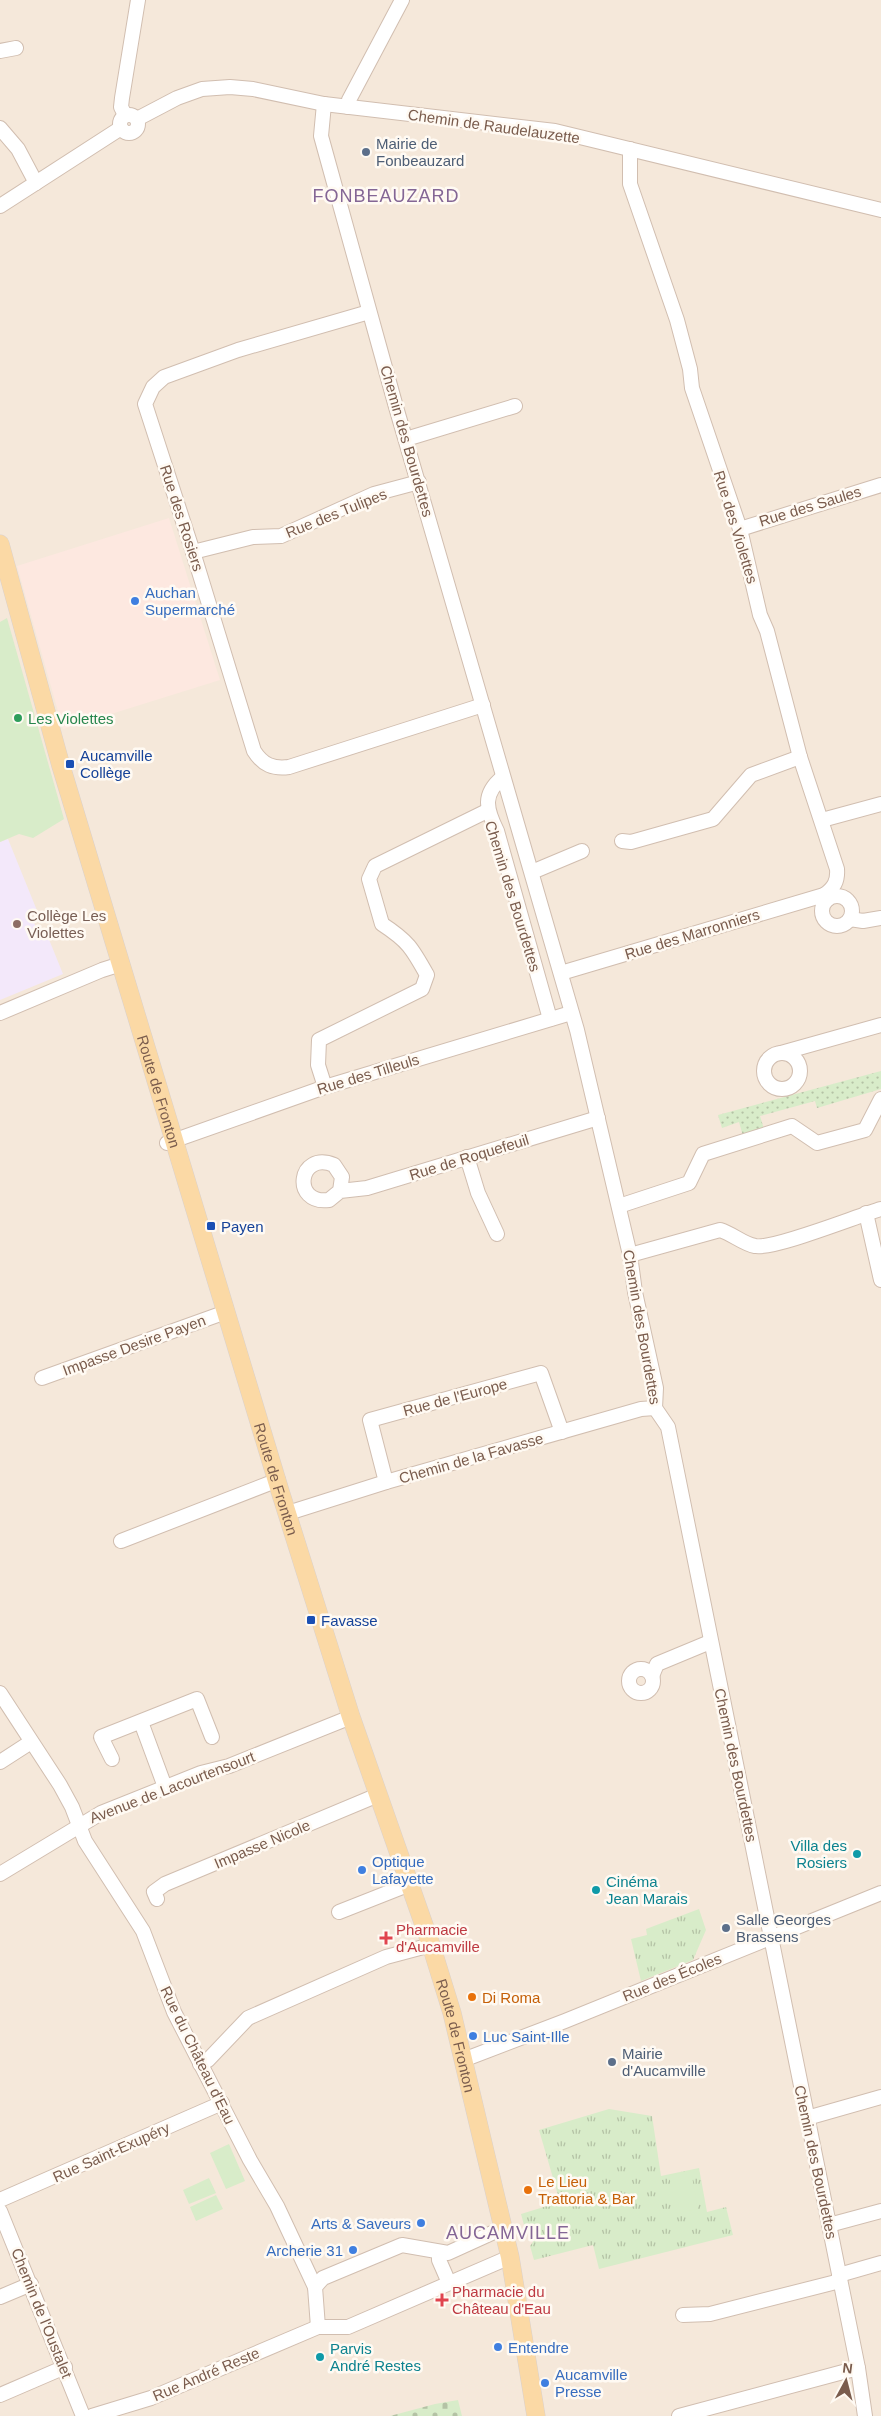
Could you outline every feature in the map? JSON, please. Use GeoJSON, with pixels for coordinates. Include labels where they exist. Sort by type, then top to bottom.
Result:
{"type":"FeatureCollection","features":[{"type":"Feature","properties":{"kind":"main road","name":"Route de Fronton"},"geometry":{"type":"LineString","coordinates":[[0,544],[61,766],[121,964],[171,1141],[351,1717],[431,1945],[463,2060],[510,2257],[536,2416]]}},
{"type":"Feature","properties":{"kind":"street"},"geometry":{"type":"LineString","coordinates":[[128,121],[121,107],[138,0]]}},
{"type":"Feature","properties":{"kind":"street"},"geometry":{"type":"LineString","coordinates":[[348,107],[349,100],[402,0]]}},
{"type":"Feature","properties":{"kind":"street"},"geometry":{"type":"LineString","coordinates":[[0,51],[16,48]]}},
{"type":"Feature","properties":{"kind":"street","name":"Chemin de Raudelauzette"},"geometry":{"type":"LineString","coordinates":[[0,206],[128,121],[189,93],[215,87],[253,89],[324,104],[554,131],[881,210]]}},
{"type":"Feature","properties":{"kind":"street","name":"Chemin des Bourdettes"},"geometry":{"type":"LineString","coordinates":[[324,104],[321,136],[406,440],[561,973],[619,1206],[656,1388],[655,1408],[668,1427],[858,2368],[865,2416]]}},
{"type":"Feature","properties":{"kind":"street"},"geometry":{"type":"LineString","coordinates":[[0,128],[18,149],[36,182]]}},
{"type":"Feature","properties":{"kind":"street","name":"Rue des Violettes"},"geometry":{"type":"LineString","coordinates":[[630,149],[630,184],[677,320],[690,369],[692,388],[740,529],[760,615],[767,631],[800,757],[822,820],[837,877],[825,897]]}},
{"type":"Feature","properties":{"kind":"street","name":"Rue des Rosiers"},"geometry":{"type":"LineString","coordinates":[[370,312],[238,350],[164,377],[153,387],[145,404],[254,751],[264,764],[272,767],[289,767],[483,705]]}},
{"type":"Feature","properties":{"kind":"street"},"geometry":{"type":"LineString","coordinates":[[406,440],[515,406]]}},
{"type":"Feature","properties":{"kind":"street","name":"Rue des Tulipes"},"geometry":{"type":"LineString","coordinates":[[193,552],[253,538],[281,536],[374,494],[419,482]]}},
{"type":"Feature","properties":{"kind":"street","name":"Rue des Saules"},"geometry":{"type":"LineString","coordinates":[[740,529],[881,485]]}},
{"type":"Feature","properties":{"kind":"street"},"geometry":{"type":"LineString","coordinates":[[622,841],[631,842],[713,819],[751,775],[800,757]]}},
{"type":"Feature","properties":{"kind":"street","name":"Chemin des Bourdettes"},"geometry":{"type":"LineString","coordinates":[[503,777],[490,792],[487,811],[497,831],[550,1019]]}},
{"type":"Feature","properties":{"kind":"street"},"geometry":{"type":"LineString","coordinates":[[822,820],[881,804]]}},
{"type":"Feature","properties":{"kind":"street"},"geometry":{"type":"LineString","coordinates":[[325,1087],[318,1065],[319,1040],[422,989],[427,974],[413,949],[404,938],[382,924],[369,878],[375,866],[487,811]]}},
{"type":"Feature","properties":{"kind":"street"},"geometry":{"type":"LineString","coordinates":[[532,872],[582,852]]}},
{"type":"Feature","properties":{"kind":"street"},"geometry":{"type":"LineString","coordinates":[[825,897],[845,899],[852,909],[850,919],[842,926],[829,924],[822,916],[825,897]]}},
{"type":"Feature","properties":{"kind":"street","name":"Rue des Marronniers"},"geometry":{"type":"LineString","coordinates":[[561,973],[825,897]]}},
{"type":"Feature","properties":{"kind":"street"},"geometry":{"type":"LineString","coordinates":[[850,919],[863,921],[881,918]]}},
{"type":"Feature","properties":{"kind":"street"},"geometry":{"type":"LineString","coordinates":[[0,1013],[102,970],[121,964]]}},
{"type":"Feature","properties":{"kind":"street","name":"Rue des Tilleuls"},"geometry":{"type":"LineString","coordinates":[[171,1141],[325,1087],[572,1013]]}},
{"type":"Feature","properties":{"kind":"street"},"geometry":{"type":"LineString","coordinates":[[779,1053],[881,1025]]}},
{"type":"Feature","properties":{"kind":"street"},"geometry":{"type":"LineString","coordinates":[[619,1206],[689,1183],[703,1154],[792,1126],[817,1143],[865,1130],[881,1099]]}},
{"type":"Feature","properties":{"kind":"street","name":"Rue de Roquefeuil"},"geometry":{"type":"LineString","coordinates":[[340,1191],[367,1188],[598,1118]]}},
{"type":"Feature","properties":{"kind":"street"},"geometry":{"type":"LineString","coordinates":[[467,1157],[478,1193],[497,1234]]}},
{"type":"Feature","properties":{"kind":"street"},"geometry":{"type":"LineString","coordinates":[[630,1255],[720,1230],[730,1233],[748,1244],[768,1246],[881,1209]]}},
{"type":"Feature","properties":{"kind":"street"},"geometry":{"type":"LineString","coordinates":[[866,1213],[881,1280]]}},
{"type":"Feature","properties":{"kind":"street","name":"Impasse Desire Payen"},"geometry":{"type":"LineString","coordinates":[[42,1378],[226,1312]]}},
{"type":"Feature","properties":{"kind":"street","name":"Rue de l'Europe"},"geometry":{"type":"LineString","coordinates":[[386,1482],[370,1420],[541,1373],[562,1432]]}},
{"type":"Feature","properties":{"kind":"street","name":"Chemin de la Favasse"},"geometry":{"type":"LineString","coordinates":[[288,1513],[386,1482],[641,1410],[655,1408]]}},
{"type":"Feature","properties":{"kind":"street"},"geometry":{"type":"LineString","coordinates":[[121,1541],[278,1480]]}},
{"type":"Feature","properties":{"kind":"street"},"geometry":{"type":"LineString","coordinates":[[652,1676],[657,1664],[710,1642]]}},
{"type":"Feature","properties":{"kind":"street","name":"Rue du Château d'Eau"},"geometry":{"type":"LineString","coordinates":[[0,1693],[60,1785],[85,1841],[143,1931],[166,1994],[250,2160],[277,2206],[315,2287]]}},
{"type":"Feature","properties":{"kind":"street"},"geometry":{"type":"LineString","coordinates":[[112,1759],[101,1737],[196,1699],[212,1737]]}},
{"type":"Feature","properties":{"kind":"street","name":"Avenue de Lacourtensourt"},"geometry":{"type":"LineString","coordinates":[[0,1874],[79,1824],[101,1813],[201,1772],[229,1766],[351,1717]]}},
{"type":"Feature","properties":{"kind":"street"},"geometry":{"type":"LineString","coordinates":[[141,1722],[165,1787]]}},
{"type":"Feature","properties":{"kind":"street"},"geometry":{"type":"LineString","coordinates":[[0,1762],[32,1742]]}},
{"type":"Feature","properties":{"kind":"street","name":"Impasse Nicole"},"geometry":{"type":"LineString","coordinates":[[157,1899],[154,1892],[166,1884],[378,1796]]}},
{"type":"Feature","properties":{"kind":"street"},"geometry":{"type":"LineString","coordinates":[[339,1912],[410,1884]]}},
{"type":"Feature","properties":{"kind":"street","name":"Rue des Écoles"},"geometry":{"type":"LineString","coordinates":[[463,2060],[881,1892]]}},
{"type":"Feature","properties":{"kind":"street"},"geometry":{"type":"LineString","coordinates":[[200,2064],[208,2060],[248,2018],[386,1958],[431,1945]]}},
{"type":"Feature","properties":{"kind":"street"},"geometry":{"type":"LineString","coordinates":[[807,2118],[881,2097]]}},
{"type":"Feature","properties":{"kind":"street","name":"Rue Saint-Exupéry"},"geometry":{"type":"LineString","coordinates":[[0,2200],[222,2103]]}},
{"type":"Feature","properties":{"kind":"street","name":"Chemin de l'Oustalet"},"geometry":{"type":"LineString","coordinates":[[0,2211],[84,2416]]}},
{"type":"Feature","properties":{"kind":"street"},"geometry":{"type":"LineString","coordinates":[[829,2225],[881,2211]]}},
{"type":"Feature","properties":{"kind":"street"},"geometry":{"type":"LineString","coordinates":[[503,2228],[448,2252],[402,2245],[323,2278],[315,2287],[318,2327],[348,2326],[510,2257]]}},
{"type":"Feature","properties":{"kind":"street"},"geometry":{"type":"LineString","coordinates":[[439,2252],[439,2260],[449,2283]]}},
{"type":"Feature","properties":{"kind":"street"},"geometry":{"type":"LineString","coordinates":[[683,2315],[710,2314],[839,2278],[881,2263]]}},
{"type":"Feature","properties":{"kind":"street"},"geometry":{"type":"LineString","coordinates":[[0,2297],[31,2284]]}},
{"type":"Feature","properties":{"kind":"street","name":"Rue André Reste"},"geometry":{"type":"LineString","coordinates":[[92,2416],[151,2398],[318,2327]]}},
{"type":"Feature","properties":{"kind":"street"},"geometry":{"type":"LineString","coordinates":[[0,2395],[65,2367]]}},
{"type":"Feature","properties":{"kind":"street"},"geometry":{"type":"LineString","coordinates":[[679,2416],[858,2368]]}},
{"type":"Feature","properties":{"kind":"shaded area"},"geometry":{"type":"Polygon","coordinates":[[[0,0],[881,0],[881,2416],[0,2416],[0,0]]]}},
{"type":"Feature","properties":{"kind":"shaded area"},"geometry":{"type":"Polygon","coordinates":[[[169,518],[220,680],[63,729],[17,566],[169,518]]]}},
{"type":"Feature","properties":{"kind":"shaded area","name":"Collège Les Violettes"},"geometry":{"type":"Polygon","coordinates":[[[8,839],[38,913],[31,916],[39,934],[46,932],[63,974],[0,1000],[0,842],[8,839]]]}},
{"type":"Feature","properties":{"kind":"green space","name":"Les Violettes"},"geometry":{"type":"Polygon","coordinates":[[[7,618],[64,819],[33,838],[19,834],[0,842],[0,622],[7,618]]]}},
{"type":"Feature","properties":{"kind":"green space"},"geometry":{"type":"Polygon","coordinates":[[[881,1071],[881,1089],[817,1108],[815,1101],[760,1116],[764,1129],[743,1136],[739,1122],[722,1128],[718,1115],[881,1071]]]}},
{"type":"Feature","properties":{"kind":"green space"},"geometry":{"type":"Polygon","coordinates":[[[699,1909],[706,1930],[693,1960],[641,1981],[631,1939],[647,1935],[646,1929],[699,1909]]]}},
{"type":"Feature","properties":{"kind":"green space"},"geometry":{"type":"Polygon","coordinates":[[[609,2109],[652,2116],[661,2176],[699,2168],[707,2212],[726,2207],[733,2235],[599,2269],[593,2245],[534,2260],[530,2246],[533,2242],[530,2228],[524,2225],[521,2214],[560,2202],[539,2130],[609,2109]]]}},
{"type":"Feature","properties":{"kind":"green space"},"geometry":{"type":"Polygon","coordinates":[[[229,2144],[245,2181],[226,2189],[210,2153],[229,2144]]]}},
{"type":"Feature","properties":{"kind":"green space"},"geometry":{"type":"Polygon","coordinates":[[[691,2171],[698,2209],[676,2213],[669,2175],[691,2171]]]}},
{"type":"Feature","properties":{"kind":"green space"},"geometry":{"type":"Polygon","coordinates":[[[209,2178],[216,2193],[189,2204],[183,2190],[209,2178]]]}},
{"type":"Feature","properties":{"kind":"green space"},"geometry":{"type":"Polygon","coordinates":[[[216,2195],[223,2209],[196,2221],[190,2207],[216,2195]]]}},
{"type":"Feature","properties":{"kind":"green space"},"geometry":{"type":"Polygon","coordinates":[[[458,2400],[462,2416],[390,2416],[435,2404],[458,2400]]]}},
{"type":"Feature","properties":{"kind":"place","name":"Mairie de Fonbeauzard"},"geometry":{"type":"Point","coordinates":[366,152]}},
{"type":"Feature","properties":{"kind":"place","name":"Auchan Supermarché"},"geometry":{"type":"Point","coordinates":[135,601]}},
{"type":"Feature","properties":{"kind":"place","name":"Les Violettes"},"geometry":{"type":"Point","coordinates":[18,718]}},
{"type":"Feature","properties":{"kind":"place","name":"Aucamville Collège"},"geometry":{"type":"Point","coordinates":[70,764]}},
{"type":"Feature","properties":{"kind":"place","name":"Collège Les Violettes"},"geometry":{"type":"Point","coordinates":[17,924]}},
{"type":"Feature","properties":{"kind":"place","name":"Payen"},"geometry":{"type":"Point","coordinates":[211,1226]}},
{"type":"Feature","properties":{"kind":"place","name":"Favasse"},"geometry":{"type":"Point","coordinates":[311,1620]}},
{"type":"Feature","properties":{"kind":"place","name":"Villa des Rosiers"},"geometry":{"type":"Point","coordinates":[857,1854]}},
{"type":"Feature","properties":{"kind":"place","name":"Optique Lafayette"},"geometry":{"type":"Point","coordinates":[362,1870]}},
{"type":"Feature","properties":{"kind":"place","name":"Cinéma Jean Marais"},"geometry":{"type":"Point","coordinates":[596,1890]}},
{"type":"Feature","properties":{"kind":"place","name":"Salle Georges Brassens"},"geometry":{"type":"Point","coordinates":[726,1928]}},
{"type":"Feature","properties":{"kind":"place","name":"Pharmacie d'Aucamville"},"geometry":{"type":"Point","coordinates":[386,1938]}},
{"type":"Feature","properties":{"kind":"place","name":"Di Roma"},"geometry":{"type":"Point","coordinates":[472,1997]}},
{"type":"Feature","properties":{"kind":"place","name":"Luc Saint-Ille"},"geometry":{"type":"Point","coordinates":[473,2036]}},
{"type":"Feature","properties":{"kind":"place","name":"Mairie d'Aucamville"},"geometry":{"type":"Point","coordinates":[612,2062]}},
{"type":"Feature","properties":{"kind":"place","name":"Le Lieu Trattoria & Bar"},"geometry":{"type":"Point","coordinates":[528,2190]}},
{"type":"Feature","properties":{"kind":"place","name":"Arts & Saveurs"},"geometry":{"type":"Point","coordinates":[421,2223]}},
{"type":"Feature","properties":{"kind":"place","name":"Archerie 31"},"geometry":{"type":"Point","coordinates":[353,2250]}},
{"type":"Feature","properties":{"kind":"place","name":"Pharmacie du Château d'Eau"},"geometry":{"type":"Point","coordinates":[442,2300]}},
{"type":"Feature","properties":{"kind":"place","name":"Entendre"},"geometry":{"type":"Point","coordinates":[498,2347]}},
{"type":"Feature","properties":{"kind":"place","name":"Parvis André Restes"},"geometry":{"type":"Point","coordinates":[320,2357]}},
{"type":"Feature","properties":{"kind":"place","name":"Aucamville Presse"},"geometry":{"type":"Point","coordinates":[545,2383]}},
{"type":"Feature","properties":{"kind":"district","name":"FONBEAUZARD"},"geometry":{"type":"Point","coordinates":[386,196]}},
{"type":"Feature","properties":{"kind":"district","name":"AUCAMVILLE"},"geometry":{"type":"Point","coordinates":[508,2233]}}]}
